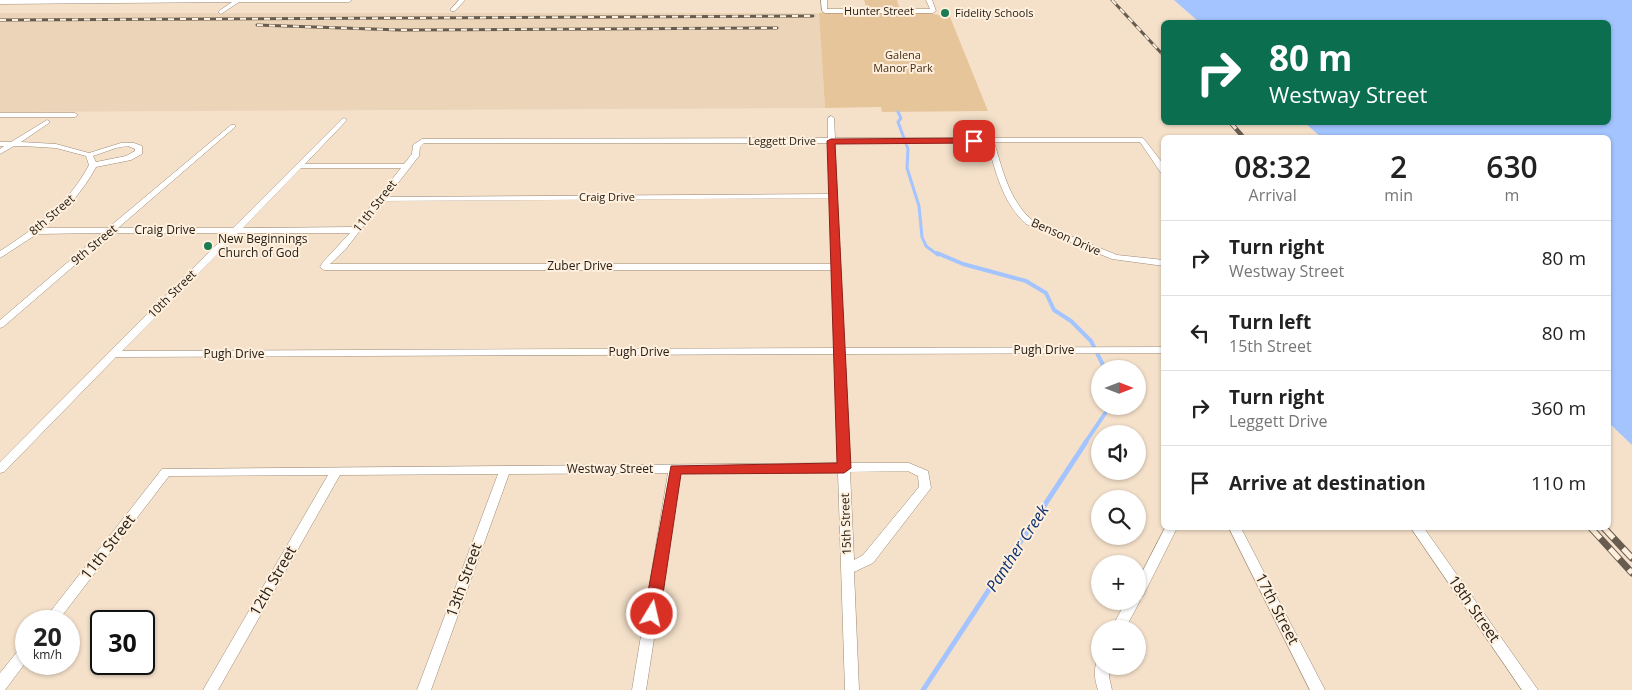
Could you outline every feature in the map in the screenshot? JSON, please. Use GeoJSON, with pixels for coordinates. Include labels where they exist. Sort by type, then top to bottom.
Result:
{"type":"FeatureCollection","features":[{"type":"Feature","properties":{"kind":"street"},"geometry":{"type":"LineString","coordinates":[[221,12],[239,0]]}},
{"type":"Feature","properties":{"kind":"street"},"geometry":{"type":"LineString","coordinates":[[0,2],[349,0]]}},
{"type":"Feature","properties":{"kind":"street"},"geometry":{"type":"LineString","coordinates":[[453,10],[462,0]]}},
{"type":"Feature","properties":{"kind":"street","name":"Hunter Street"},"geometry":{"type":"LineString","coordinates":[[824,0],[825,11],[933,11],[930,0]]}},
{"type":"Feature","properties":{"kind":"street"},"geometry":{"type":"LineString","coordinates":[[0,115],[75,115]]}},
{"type":"Feature","properties":{"kind":"street","name":"15th Street"},"geometry":{"type":"LineString","coordinates":[[830,118],[852,690]]}},
{"type":"Feature","properties":{"kind":"street","name":"10th Street"},"geometry":{"type":"LineString","coordinates":[[0,469],[344,120]]}},
{"type":"Feature","properties":{"kind":"street"},"geometry":{"type":"LineString","coordinates":[[0,152],[47,122]]}},
{"type":"Feature","properties":{"kind":"street","name":"9th Street"},"geometry":{"type":"LineString","coordinates":[[0,325],[233,126]]}},
{"type":"Feature","properties":{"kind":"street","name":"Leggett Drive"},"geometry":{"type":"LineString","coordinates":[[422,141],[1142,140],[1161,167]]}},
{"type":"Feature","properties":{"kind":"street","name":"11th Street"},"geometry":{"type":"LineString","coordinates":[[324,267],[326,260],[340,250],[406,166],[422,141]]}},
{"type":"Feature","properties":{"kind":"street","name":"Benson Drive"},"geometry":{"type":"LineString","coordinates":[[990,141],[1011,201],[1021,216],[1030,222],[1115,257],[1161,263]]}},
{"type":"Feature","properties":{"kind":"street"},"geometry":{"type":"LineString","coordinates":[[0,144],[51,144],[89,155],[124,145],[132,145],[139,148],[135,155],[128,158],[93,165],[89,155]]}},
{"type":"Feature","properties":{"kind":"street","name":"8th Street"},"geometry":{"type":"LineString","coordinates":[[0,255],[34,231],[76,194],[93,165]]}},
{"type":"Feature","properties":{"kind":"street"},"geometry":{"type":"LineString","coordinates":[[299,166],[406,166]]}},
{"type":"Feature","properties":{"kind":"street","name":"Craig Drive"},"geometry":{"type":"LineString","coordinates":[[380,199],[833,196]]}},
{"type":"Feature","properties":{"kind":"street","name":"Craig Drive"},"geometry":{"type":"LineString","coordinates":[[34,231],[356,230]]}},
{"type":"Feature","properties":{"kind":"street","name":"Zuber Drive"},"geometry":{"type":"LineString","coordinates":[[324,267],[338,269],[359,266],[836,267]]}},
{"type":"Feature","properties":{"kind":"street","name":"Pugh Drive"},"geometry":{"type":"LineString","coordinates":[[113,354],[1161,350]]}},
{"type":"Feature","properties":{"kind":"street","name":"Westway Street"},"geometry":{"type":"LineString","coordinates":[[166,472],[909,467],[924,474],[925,488],[868,559],[848,568]]}},
{"type":"Feature","properties":{"kind":"street"},"geometry":{"type":"LineString","coordinates":[[640,690],[675,469]]}},
{"type":"Feature","properties":{"kind":"street","name":"13th Street"},"geometry":{"type":"LineString","coordinates":[[424,690],[505,470]]}},
{"type":"Feature","properties":{"kind":"street","name":"12th Street"},"geometry":{"type":"LineString","coordinates":[[210,690],[336,471]]}},
{"type":"Feature","properties":{"kind":"street","name":"11th Street"},"geometry":{"type":"LineString","coordinates":[[59,610],[166,472]]}},
{"type":"Feature","properties":{"kind":"street"},"geometry":{"type":"LineString","coordinates":[[1146,576],[1170,530]]}},
{"type":"Feature","properties":{"kind":"street","name":"17th Street"},"geometry":{"type":"LineString","coordinates":[[1236,530],[1318,690]]}},
{"type":"Feature","properties":{"kind":"street","name":"18th Street"},"geometry":{"type":"LineString","coordinates":[[1417,530],[1532,690]]}},
{"type":"Feature","properties":{"kind":"street"},"geometry":{"type":"LineString","coordinates":[[0,685],[15,665]]}},
{"type":"Feature","properties":{"kind":"street"},"geometry":{"type":"LineString","coordinates":[[1102,675],[1105,690]]}},
{"type":"Feature","properties":{"kind":"shaded area"},"geometry":{"type":"Polygon","coordinates":[[[0,13],[819,13],[825,108],[0,112],[0,13]]]}},
{"type":"Feature","properties":{"kind":"green space"},"geometry":{"type":"Polygon","coordinates":[[[864,0],[897,0],[900,10],[867,10],[864,0]]]}},
{"type":"Feature","properties":{"kind":"green space","name":"Galena Manor Park"},"geometry":{"type":"Polygon","coordinates":[[[819,13],[928,13],[950,17],[988,111],[882,112],[881,107],[825,108],[819,13]]]}},
{"type":"Feature","properties":{"kind":"water"},"geometry":{"type":"Polygon","coordinates":[[[1174,0],[1632,0],[1632,445],[1611,425],[1611,135],[1319,135],[1307,125],[1611,125],[1611,20],[1197,20],[1174,0]]]}},
{"type":"Feature","properties":{"kind":"waterway","name":"Panther Creek"},"geometry":{"type":"LineString","coordinates":[[898,112],[901,118],[898,122],[908,149],[907,168],[919,206],[922,237],[926,246],[938,255]]}},
{"type":"Feature","properties":{"kind":"waterway","name":"Panther Creek"},"geometry":{"type":"LineString","coordinates":[[937,253],[963,264],[1026,281],[1046,293],[1054,310],[1071,321],[1091,341],[1100,360]]}},
{"type":"Feature","properties":{"kind":"waterway","name":"Panther Creek"},"geometry":{"type":"LineString","coordinates":[[1085,443],[1104,415]]}},
{"type":"Feature","properties":{"kind":"waterway","name":"Panther Creek"},"geometry":{"type":"LineString","coordinates":[[923,690],[1086,442]]}},
{"type":"Feature","properties":{"kind":"railway"},"geometry":{"type":"LineString","coordinates":[[1112,0],[1161,53]]}},
{"type":"Feature","properties":{"kind":"railway"},"geometry":{"type":"LineString","coordinates":[[0,20],[813,16]]}},
{"type":"Feature","properties":{"kind":"railway"},"geometry":{"type":"LineString","coordinates":[[257,25],[400,30],[777,28]]}},
{"type":"Feature","properties":{"kind":"railway"},"geometry":{"type":"LineString","coordinates":[[1233,125],[1241,135]]}},
{"type":"Feature","properties":{"kind":"railway"},"geometry":{"type":"LineString","coordinates":[[1593,530],[1632,573]]}},
{"type":"Feature","properties":{"kind":"railway"},"geometry":{"type":"LineString","coordinates":[[1606,530],[1632,558]]}},
{"type":"Feature","properties":{"kind":"place","name":"Fidelity Schools"},"geometry":{"type":"Point","coordinates":[945,13]}},
{"type":"Feature","properties":{"kind":"place","name":"New Beginnings Church of God"},"geometry":{"type":"Point","coordinates":[208,246]}},
{"type":"Feature","properties":{"kind":"route"},"geometry":{"type":"LineString","coordinates":[[652,614],[675,469],[844,468],[831,141],[974,141]]}}]}
